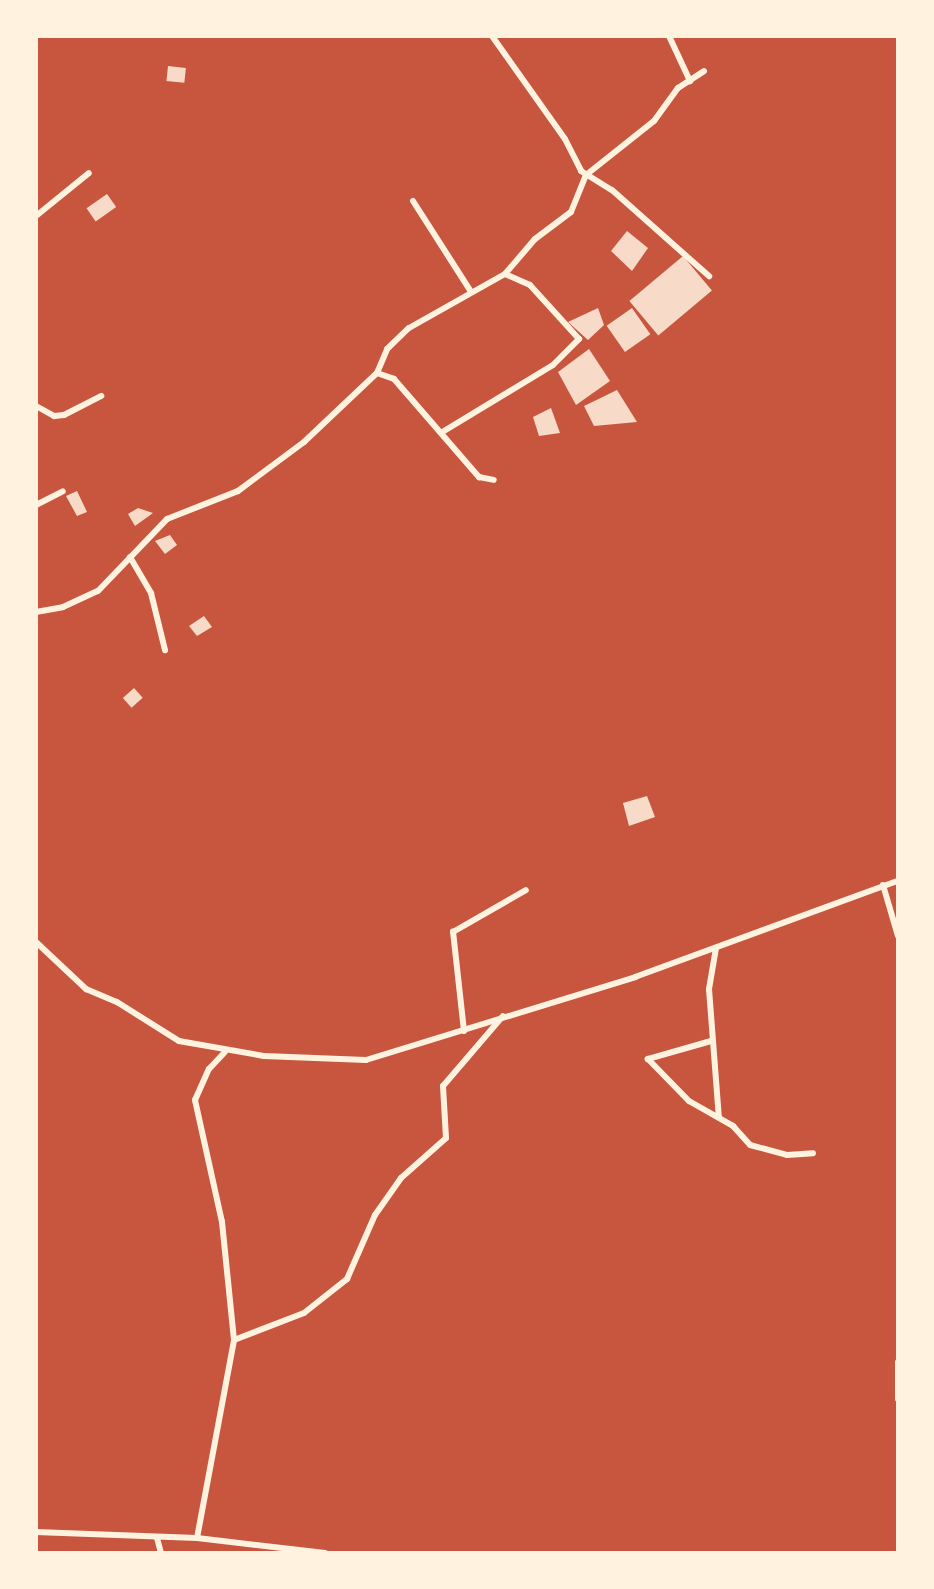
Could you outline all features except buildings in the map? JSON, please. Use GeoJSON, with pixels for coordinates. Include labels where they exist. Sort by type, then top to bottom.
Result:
{"type":"FeatureCollection","features":[{"type":"Feature","properties":{"kind":"street"},"geometry":{"type":"LineString","coordinates":[[492,36],[586,175],[612,190],[709,276]]}},
{"type":"Feature","properties":{"kind":"street"},"geometry":{"type":"LineString","coordinates":[[669,36],[690,81]]}},
{"type":"Feature","properties":{"kind":"street"},"geometry":{"type":"LineString","coordinates":[[36,612],[63,607],[98,591],[167,519],[249,483],[304,442],[377,373],[387,349],[409,328],[470,290],[505,274],[535,239],[571,212],[586,175],[654,121],[690,81],[704,71]]}},
{"type":"Feature","properties":{"kind":"street"},"geometry":{"type":"LineString","coordinates":[[36,216],[89,173]]}},
{"type":"Feature","properties":{"kind":"street"},"geometry":{"type":"LineString","coordinates":[[413,201],[470,290]]}},
{"type":"Feature","properties":{"kind":"street"},"geometry":{"type":"LineString","coordinates":[[444,431],[553,365],[579,339],[530,285],[505,274]]}},
{"type":"Feature","properties":{"kind":"street"},"geometry":{"type":"LineString","coordinates":[[377,373],[394,379],[444,431],[479,477],[494,480]]}},
{"type":"Feature","properties":{"kind":"street"},"geometry":{"type":"LineString","coordinates":[[36,406],[54,416],[64,415],[101,396]]}},
{"type":"Feature","properties":{"kind":"street"},"geometry":{"type":"LineString","coordinates":[[36,505],[63,491]]}},
{"type":"Feature","properties":{"kind":"street"},"geometry":{"type":"LineString","coordinates":[[130,557],[151,593],[165,650]]}},
{"type":"Feature","properties":{"kind":"street"},"geometry":{"type":"LineString","coordinates":[[36,942],[86,989],[117,1002],[179,1041],[225,1052],[366,1060],[716,948],[898,881]]}},
{"type":"Feature","properties":{"kind":"street"},"geometry":{"type":"LineString","coordinates":[[883,885],[898,936]]}},
{"type":"Feature","properties":{"kind":"street"},"geometry":{"type":"LineString","coordinates":[[464,1031],[453,932],[526,890]]}},
{"type":"Feature","properties":{"kind":"street"},"geometry":{"type":"LineString","coordinates":[[716,948],[709,989],[719,1118]]}},
{"type":"Feature","properties":{"kind":"street"},"geometry":{"type":"LineString","coordinates":[[234,1340],[304,1313],[347,1279],[375,1215],[401,1178],[446,1138],[443,1086],[504,1015]]}},
{"type":"Feature","properties":{"kind":"street"},"geometry":{"type":"LineString","coordinates":[[711,1041],[648,1059],[689,1101],[719,1118],[764,1151],[813,1153]]}},
{"type":"Feature","properties":{"kind":"street"},"geometry":{"type":"LineString","coordinates":[[197,1538],[234,1340],[222,1222],[195,1100],[209,1069],[225,1052]]}},
{"type":"Feature","properties":{"kind":"street"},"geometry":{"type":"LineString","coordinates":[[898,1362],[898,1399]]}},
{"type":"Feature","properties":{"kind":"street"},"geometry":{"type":"LineString","coordinates":[[36,1532],[197,1538],[278,1551],[325,1553]]}},
{"type":"Feature","properties":{"kind":"street"},"geometry":{"type":"LineString","coordinates":[[157,1538],[161,1553]]}}]}
